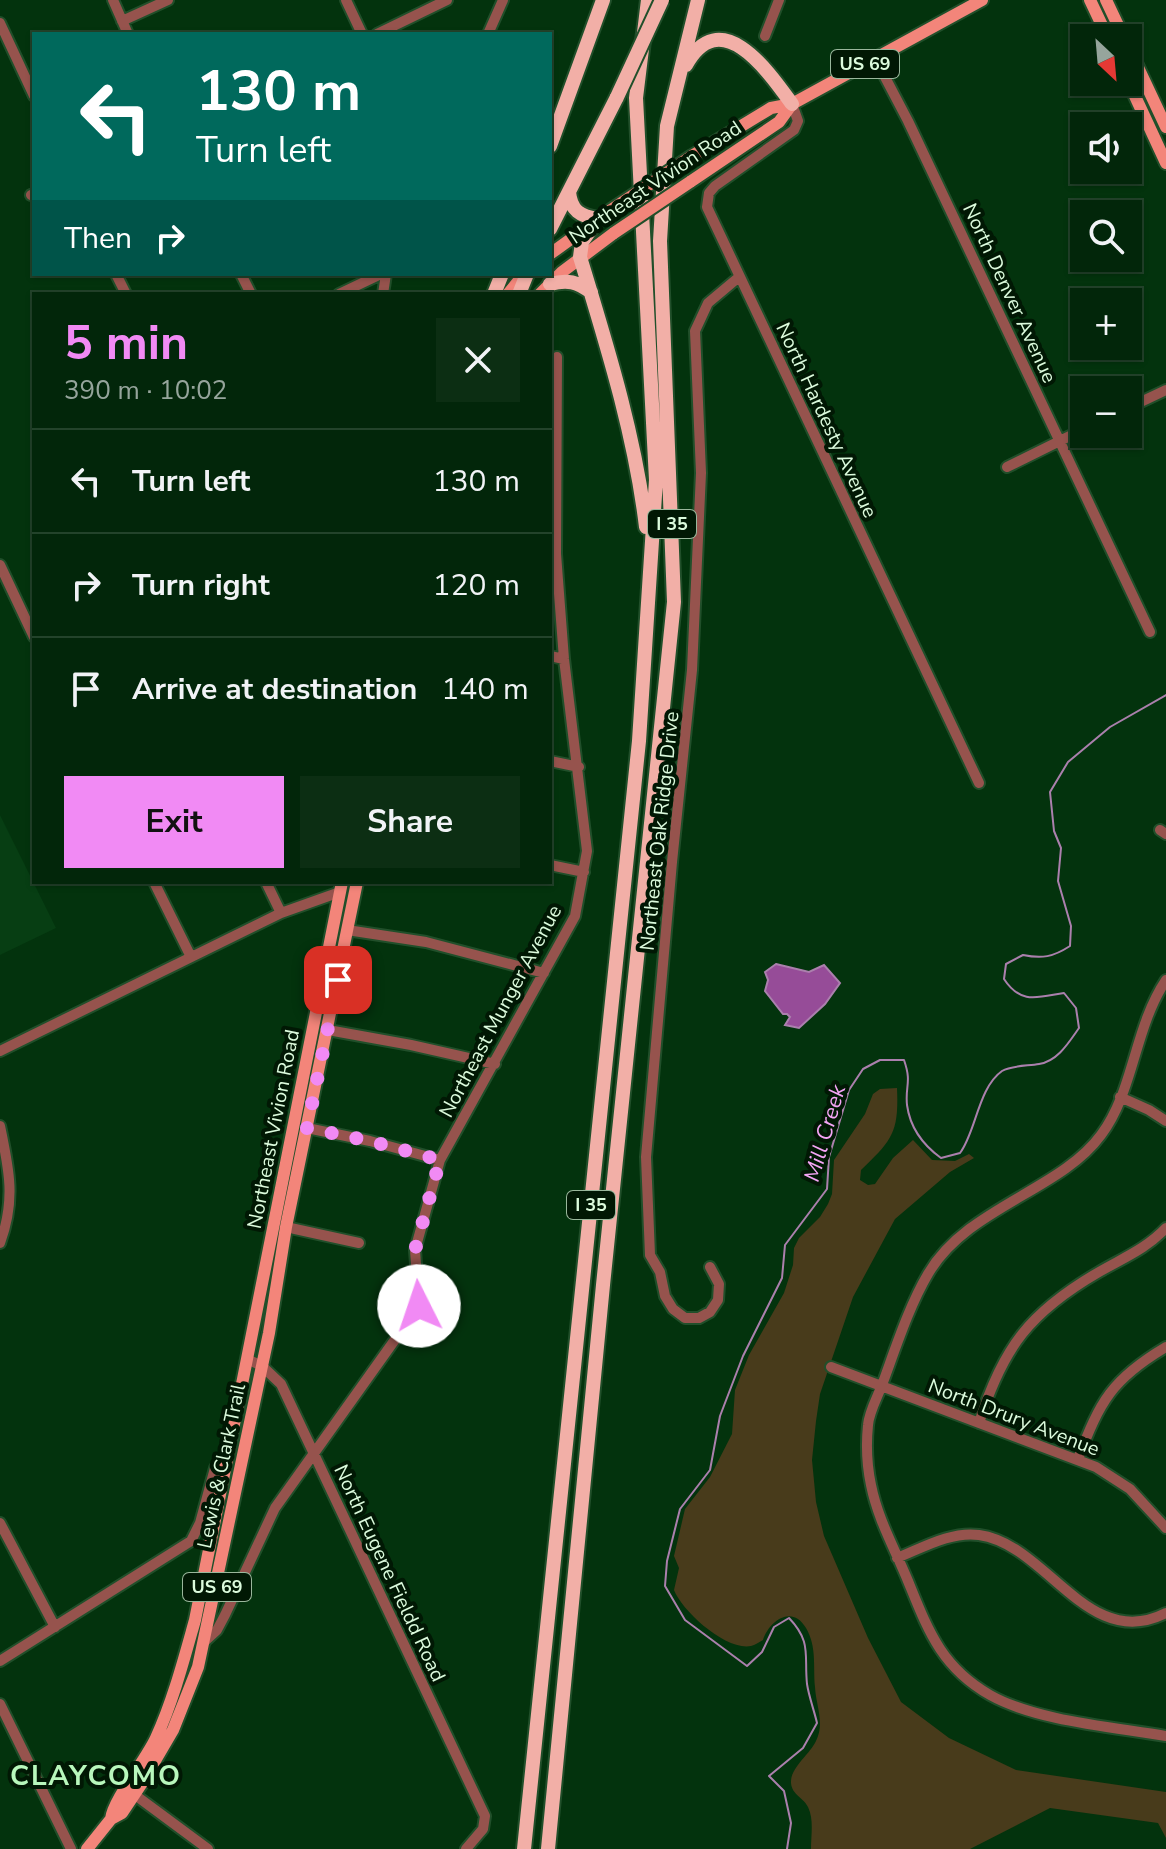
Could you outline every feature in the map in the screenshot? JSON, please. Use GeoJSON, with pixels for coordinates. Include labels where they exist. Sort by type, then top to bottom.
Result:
{"type":"FeatureCollection","features":[{"type":"Feature","properties":{"kind":"highway"},"geometry":{"type":"LineString","coordinates":[[552,140],[603,0]]}},
{"type":"Feature","properties":{"kind":"highway","name":"I 35"},"geometry":{"type":"LineString","coordinates":[[524,1849],[639,741],[656,480],[636,98],[648,0]]}},
{"type":"Feature","properties":{"kind":"highway"},"geometry":{"type":"LineString","coordinates":[[552,225],[662,0]]}},
{"type":"Feature","properties":{"kind":"highway","name":"I 35"},"geometry":{"type":"LineString","coordinates":[[548,1849],[674,602],[660,241],[667,126],[698,0]]}},
{"type":"Feature","properties":{"kind":"highway"},"geometry":{"type":"LineString","coordinates":[[678,79],[700,46],[712,40],[727,40],[757,60],[792,104]]}},
{"type":"Feature","properties":{"kind":"highway"},"geometry":{"type":"LineString","coordinates":[[569,192],[573,209],[582,217],[598,219],[582,242],[580,257],[608,347],[642,488],[651,561]]}},
{"type":"Feature","properties":{"kind":"highway"},"geometry":{"type":"LineString","coordinates":[[545,289],[564,280],[578,283],[591,292]]}},
{"type":"Feature","properties":{"kind":"main road","name":"Northeast Vivion Road"},"geometry":{"type":"LineString","coordinates":[[552,253],[692,156],[771,108],[792,104],[982,0]]}},
{"type":"Feature","properties":{"kind":"main road"},"geometry":{"type":"LineString","coordinates":[[1090,0],[1101,24]]}},
{"type":"Feature","properties":{"kind":"main road"},"geometry":{"type":"LineString","coordinates":[[1106,0],[1117,24]]}},
{"type":"Feature","properties":{"kind":"main road"},"geometry":{"type":"LineString","coordinates":[[1142,76],[1166,127]]}},
{"type":"Feature","properties":{"kind":"main road"},"geometry":{"type":"LineString","coordinates":[[1135,96],[1166,163]]}},
{"type":"Feature","properties":{"kind":"main road","name":"Northeast Vivion Road"},"geometry":{"type":"LineString","coordinates":[[545,289],[580,257],[779,122],[792,104]]}},
{"type":"Feature","properties":{"kind":"main road"},"geometry":{"type":"LineString","coordinates":[[510,292],[524,276]]}},
{"type":"Feature","properties":{"kind":"main road","name":"Northeast Vivion Road"},"geometry":{"type":"LineString","coordinates":[[269,1333],[286,1227],[357,884]]}},
{"type":"Feature","properties":{"kind":"main road","name":"Northeast Vivion Road"},"geometry":{"type":"LineString","coordinates":[[251,1336],[341,887]]}},
{"type":"Feature","properties":{"kind":"main road","name":"Lewis & Clark Trail"},"geometry":{"type":"LineString","coordinates":[[87,1849],[111,1819],[112,1809],[131,1791],[178,1719],[188,1696],[205,1641],[269,1333]]}},
{"type":"Feature","properties":{"kind":"main road","name":"Lewis & Clark Trail"},"geometry":{"type":"LineString","coordinates":[[131,1791],[157,1737],[195,1620],[251,1336]]}},
{"type":"Feature","properties":{"kind":"street"},"geometry":{"type":"LineString","coordinates":[[113,0],[127,32]]}},
{"type":"Feature","properties":{"kind":"street"},"geometry":{"type":"LineString","coordinates":[[122,21],[168,0]]}},
{"type":"Feature","properties":{"kind":"street"},"geometry":{"type":"LineString","coordinates":[[346,0],[361,32]]}},
{"type":"Feature","properties":{"kind":"street"},"geometry":{"type":"LineString","coordinates":[[381,32],[447,0]]}},
{"type":"Feature","properties":{"kind":"street"},"geometry":{"type":"LineString","coordinates":[[489,32],[503,0]]}},
{"type":"Feature","properties":{"kind":"street"},"geometry":{"type":"LineString","coordinates":[[765,36],[779,0]]}},
{"type":"Feature","properties":{"kind":"street"},"geometry":{"type":"LineString","coordinates":[[0,23],[32,92]]}},
{"type":"Feature","properties":{"kind":"street","name":"North Denver Avenue"},"geometry":{"type":"LineString","coordinates":[[875,58],[915,135],[1150,632]]}},
{"type":"Feature","properties":{"kind":"street","name":"North Hardesty Avenue"},"geometry":{"type":"LineString","coordinates":[[792,104],[798,121],[794,130],[715,186],[707,198],[708,212],[979,783]]}},
{"type":"Feature","properties":{"kind":"street"},"geometry":{"type":"LineString","coordinates":[[344,292],[380,276]]}},
{"type":"Feature","properties":{"kind":"street","name":"Northeast Oak Ridge Drive"},"geometry":{"type":"LineString","coordinates":[[710,1267],[719,1284],[718,1300],[710,1312],[699,1318],[685,1318],[673,1309],[665,1296],[660,1272],[650,1255],[646,1157],[692,670],[701,473],[695,331],[708,303],[739,277]]}},
{"type":"Feature","properties":{"kind":"street","name":"Northeast Munger Avenue"},"geometry":{"type":"LineString","coordinates":[[205,1641],[217,1630],[275,1508],[419,1306],[415,1250],[440,1160],[575,916],[587,851],[553,554],[557,357]]}},
{"type":"Feature","properties":{"kind":"street"},"geometry":{"type":"LineString","coordinates":[[1142,401],[1166,390]]}},
{"type":"Feature","properties":{"kind":"street"},"geometry":{"type":"LineString","coordinates":[[1007,467],[1070,436]]}},
{"type":"Feature","properties":{"kind":"street"},"geometry":{"type":"LineString","coordinates":[[0,565],[32,633]]}},
{"type":"Feature","properties":{"kind":"street"},"geometry":{"type":"LineString","coordinates":[[552,656],[564,659]]}},
{"type":"Feature","properties":{"kind":"street"},"geometry":{"type":"LineString","coordinates":[[552,761],[579,767]]}},
{"type":"Feature","properties":{"kind":"street"},"geometry":{"type":"LineString","coordinates":[[552,865],[584,872]]}},
{"type":"Feature","properties":{"kind":"street"},"geometry":{"type":"LineString","coordinates":[[155,884],[191,957]]}},
{"type":"Feature","properties":{"kind":"street"},"geometry":{"type":"LineString","coordinates":[[267,884],[281,913]]}},
{"type":"Feature","properties":{"kind":"street"},"geometry":{"type":"LineString","coordinates":[[0,1051],[281,913],[341,887]]}},
{"type":"Feature","properties":{"kind":"street"},"geometry":{"type":"LineString","coordinates":[[347,930],[426,942],[544,973]]}},
{"type":"Feature","properties":{"kind":"street"},"geometry":{"type":"LineString","coordinates":[[1166,980],[1162,996],[1146,1016],[1120,1097],[1106,1128],[1082,1156],[984,1218],[937,1262],[922,1287],[868,1422],[867,1461],[876,1505],[897,1558],[933,1642],[952,1665],[976,1686],[1005,1703],[1027,1711],[1166,1736]]}},
{"type":"Feature","properties":{"kind":"street"},"geometry":{"type":"LineString","coordinates":[[328,1030],[495,1064]]}},
{"type":"Feature","properties":{"kind":"street"},"geometry":{"type":"LineString","coordinates":[[1120,1097],[1166,1121]]}},
{"type":"Feature","properties":{"kind":"street"},"geometry":{"type":"LineString","coordinates":[[0,1126],[11,1182],[8,1222],[0,1243]]}},
{"type":"Feature","properties":{"kind":"street"},"geometry":{"type":"LineString","coordinates":[[307,1128],[440,1160]]}},
{"type":"Feature","properties":{"kind":"street"},"geometry":{"type":"LineString","coordinates":[[286,1227],[359,1243]]}},
{"type":"Feature","properties":{"kind":"street"},"geometry":{"type":"LineString","coordinates":[[979,1423],[1010,1348],[1028,1327],[1064,1292],[1139,1251],[1166,1228]]}},
{"type":"Feature","properties":{"kind":"street"},"geometry":{"type":"LineString","coordinates":[[1078,1459],[1094,1418],[1108,1394],[1138,1364],[1164,1352]]}},
{"type":"Feature","properties":{"kind":"street","name":"North Eugene Fieldd Road"},"geometry":{"type":"LineString","coordinates":[[247,1359],[262,1366],[281,1384],[485,1816],[483,1829],[466,1849]]}},
{"type":"Feature","properties":{"kind":"street","name":"North Drury Avenue"},"geometry":{"type":"LineString","coordinates":[[831,1367],[1078,1459],[1130,1489],[1166,1528]]}},
{"type":"Feature","properties":{"kind":"street"},"geometry":{"type":"LineString","coordinates":[[0,1661],[187,1544],[199,1528],[215,1468],[228,1452]]}},
{"type":"Feature","properties":{"kind":"street"},"geometry":{"type":"LineString","coordinates":[[0,1523],[55,1627]]}},
{"type":"Feature","properties":{"kind":"street"},"geometry":{"type":"LineString","coordinates":[[897,1558],[938,1541],[978,1534],[1003,1541],[1090,1608],[1107,1617],[1139,1622],[1166,1613]]}},
{"type":"Feature","properties":{"kind":"street"},"geometry":{"type":"LineString","coordinates":[[0,1704],[71,1849]]}},
{"type":"Feature","properties":{"kind":"street"},"geometry":{"type":"LineString","coordinates":[[131,1791],[208,1849]]}},
{"type":"Feature","properties":{"kind":"shaded area"},"geometry":{"type":"Polygon","coordinates":[[[0,815],[56,928],[0,955],[0,815]]]}},
{"type":"Feature","properties":{"kind":"shaded area"},"geometry":{"type":"Polygon","coordinates":[[[776,964],[809,972],[824,965],[840,983],[825,1004],[799,1028],[785,1025],[790,1017],[783,1014],[765,991],[768,980],[765,972],[776,964]]]}},
{"type":"Feature","properties":{"kind":"shaded area"},"geometry":{"type":"Polygon","coordinates":[[[897,1088],[895,1126],[887,1143],[861,1170],[860,1180],[868,1185],[875,1184],[893,1158],[913,1140],[932,1160],[955,1161],[969,1154],[974,1158],[950,1172],[895,1219],[853,1297],[820,1394],[816,1421],[812,1460],[816,1502],[824,1536],[868,1638],[901,1702],[949,1738],[1016,1770],[1166,1792],[1166,1838],[1158,1823],[1050,1808],[970,1849],[811,1849],[810,1812],[791,1783],[794,1772],[816,1741],[820,1728],[813,1649],[806,1628],[794,1617],[788,1616],[770,1627],[763,1640],[751,1646],[741,1646],[706,1628],[686,1608],[674,1590],[679,1568],[674,1556],[685,1509],[710,1477],[732,1434],[735,1390],[749,1355],[784,1293],[793,1265],[794,1248],[828,1204],[832,1194],[834,1160],[865,1114],[873,1094],[880,1089],[897,1088]]]}},
{"type":"Feature","properties":{"kind":"waterway","name":"Mill Creek"},"geometry":{"type":"LineString","coordinates":[[787,1849],[791,1823],[784,1791],[769,1776],[803,1748],[817,1723],[807,1684],[804,1642],[789,1618],[774,1627],[762,1652],[747,1666],[685,1620],[665,1586],[667,1561],[680,1509],[710,1470],[720,1416],[743,1356],[782,1278],[785,1245],[827,1189],[829,1157],[849,1090],[863,1069],[880,1060],[904,1060],[911,1121],[923,1141],[941,1158],[960,1153],[982,1099],[1002,1071],[1052,1059],[1079,1028],[1076,1008],[1064,993],[1024,996],[1004,979],[1006,964],[1023,955],[1047,956],[1070,946],[1071,926],[1058,881],[1061,848],[1054,831],[1050,792],[1068,762],[1110,727],[1166,695]]}},
{"type":"Feature","properties":{"kind":"district","name":"CLAYCOMO"},"geometry":{"type":"Point","coordinates":[96,1775]}},
{"type":"Feature","properties":{"kind":"route"},"geometry":{"type":"LineString","coordinates":[[338,980],[307,1128],[440,1160],[415,1250],[419,1306]]}}]}
